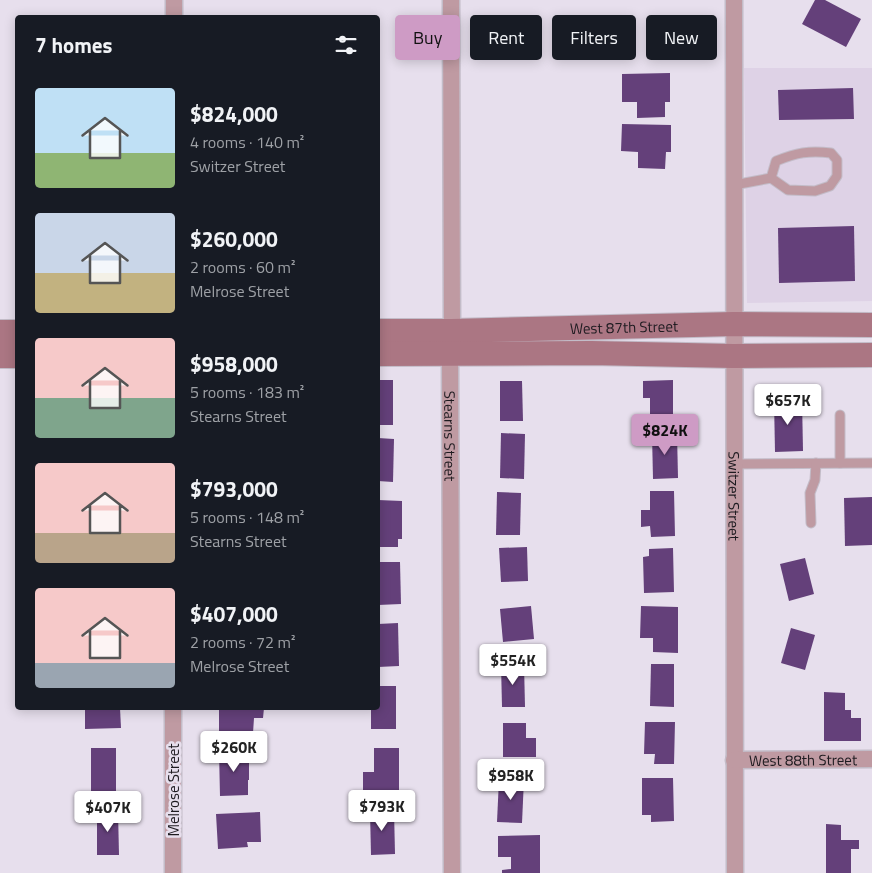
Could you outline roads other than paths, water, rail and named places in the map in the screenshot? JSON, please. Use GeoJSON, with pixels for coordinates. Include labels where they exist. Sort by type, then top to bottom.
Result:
{"type":"FeatureCollection","features":[{"type":"Feature","properties":{"kind":"main road","name":"West 87th Street"},"geometry":{"type":"LineString","coordinates":[[380,354],[451,342],[734,324],[872,325]]}},
{"type":"Feature","properties":{"kind":"main road","name":"West 87th Street"},"geometry":{"type":"LineString","coordinates":[[380,331],[451,342],[591,353],[733,356],[872,355]]}},
{"type":"Feature","properties":{"kind":"main road"},"geometry":{"type":"LineString","coordinates":[[0,332],[15,332]]}},
{"type":"Feature","properties":{"kind":"main road"},"geometry":{"type":"LineString","coordinates":[[0,356],[15,356]]}},
{"type":"Feature","properties":{"kind":"street"},"geometry":{"type":"LineString","coordinates":[[174,0],[174,15]]}},
{"type":"Feature","properties":{"kind":"street","name":"Stearns Street"},"geometry":{"type":"LineString","coordinates":[[451,0],[452,873]]}},
{"type":"Feature","properties":{"kind":"street","name":"Switzer Street"},"geometry":{"type":"LineString","coordinates":[[734,0],[735,873]]}},
{"type":"Feature","properties":{"kind":"street","name":"Melrose Street"},"geometry":{"type":"LineString","coordinates":[[173,710],[174,873]]}},
{"type":"Feature","properties":{"kind":"street","name":"West 88th Street"},"geometry":{"type":"LineString","coordinates":[[734,760],[872,759]]}},
{"type":"Feature","properties":{"kind":"lane"},"geometry":{"type":"LineString","coordinates":[[734,185],[771,178],[788,190],[815,191],[830,186],[836,176],[837,160],[830,153],[820,151],[798,153],[776,160],[771,178]]}},
{"type":"Feature","properties":{"kind":"lane"},"geometry":{"type":"LineString","coordinates":[[840,415],[840,463]]}},
{"type":"Feature","properties":{"kind":"lane"},"geometry":{"type":"LineString","coordinates":[[734,464],[872,463]]}},
{"type":"Feature","properties":{"kind":"lane"},"geometry":{"type":"LineString","coordinates":[[811,522],[810,493],[815,480],[816,464]]}}]}
